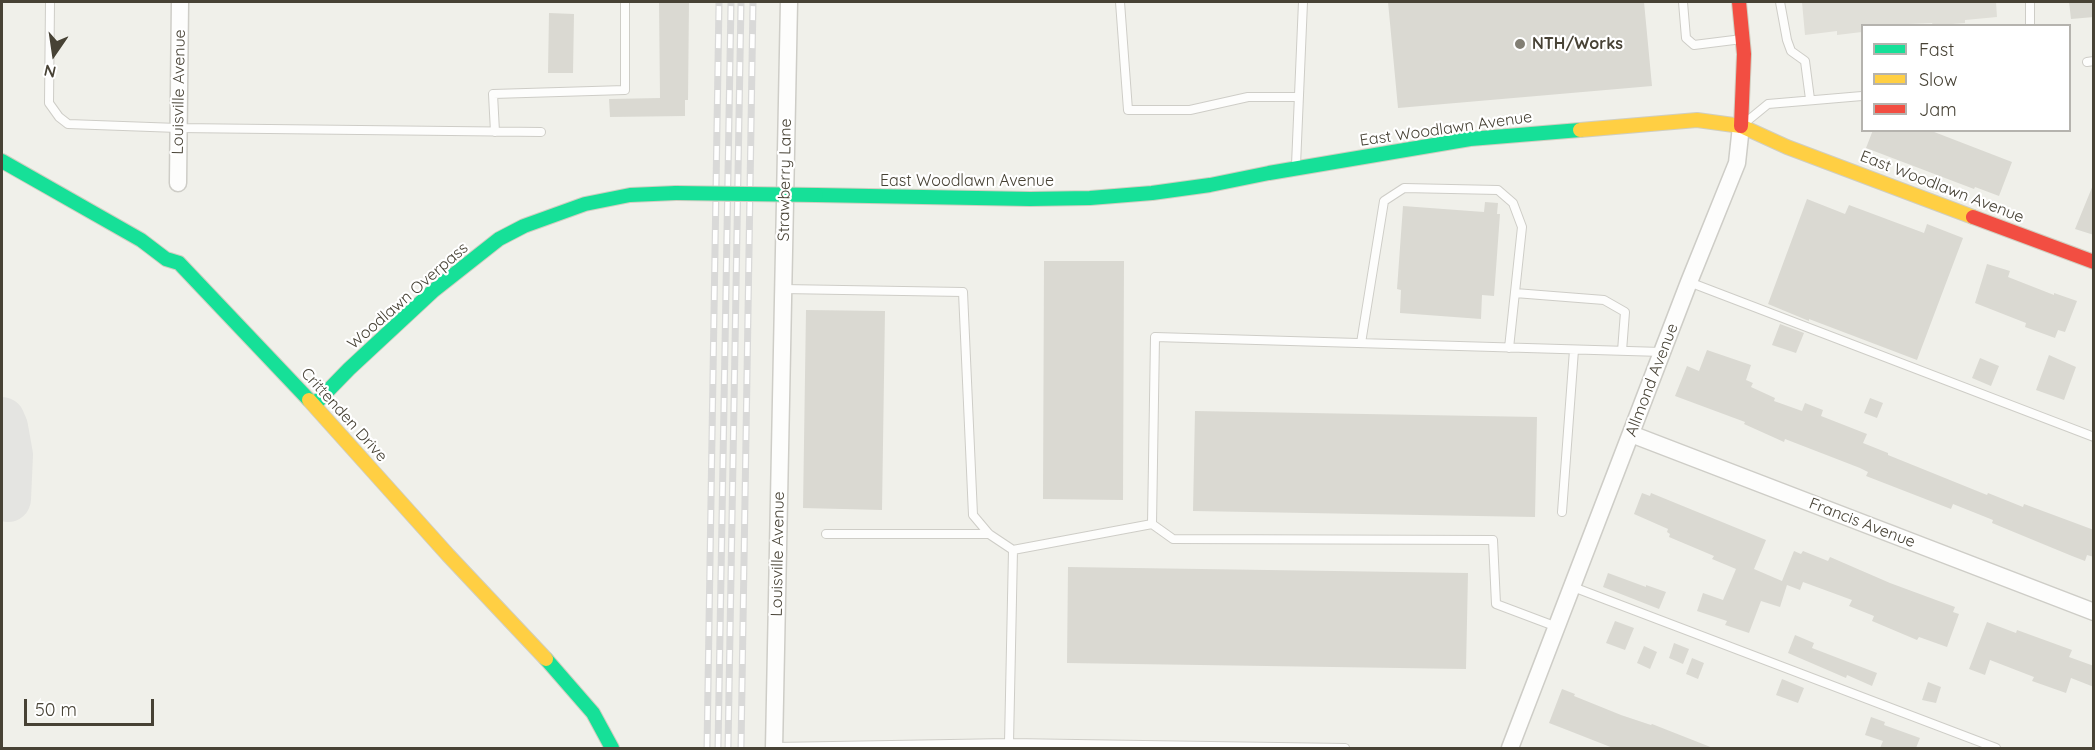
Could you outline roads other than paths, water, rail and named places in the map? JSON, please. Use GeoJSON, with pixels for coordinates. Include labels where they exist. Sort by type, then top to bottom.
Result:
{"type":"FeatureCollection","features":[{"type":"Feature","properties":{"kind":"main road","name":"Allmond Avenue"},"geometry":{"type":"LineString","coordinates":[[1739,2],[1744,54],[1741,126]]}},
{"type":"Feature","properties":{"kind":"main road","name":"East Woodlawn Avenue"},"geometry":{"type":"LineString","coordinates":[[816,195],[1090,198],[1152,193],[1210,185],[1470,139],[1697,120],[1741,126],[1787,147],[2094,262]]}},
{"type":"Feature","properties":{"kind":"main road","name":"Crittenden Drive"},"geometry":{"type":"LineString","coordinates":[[2,161],[141,240],[166,259],[179,263],[197,280],[557,671],[593,713],[612,748]]}},
{"type":"Feature","properties":{"kind":"main road","name":"Woodlawn Overpass"},"geometry":{"type":"LineString","coordinates":[[314,405],[434,291],[499,239],[524,226],[585,204],[630,195],[676,193],[816,195]]}},
{"type":"Feature","properties":{"kind":"street","name":"Louisville Avenue"},"geometry":{"type":"LineString","coordinates":[[178,183],[180,2]]}},
{"type":"Feature","properties":{"kind":"street","name":"Strawberry Lane"},"geometry":{"type":"LineString","coordinates":[[780,359],[789,2]]}},
{"type":"Feature","properties":{"kind":"street","name":"Allmond Avenue"},"geometry":{"type":"LineString","coordinates":[[1510,748],[1737,163],[1741,126]]}},
{"type":"Feature","properties":{"kind":"street","name":"Louisville Avenue"},"geometry":{"type":"LineString","coordinates":[[774,748],[780,495],[780,359]]}},
{"type":"Feature","properties":{"kind":"street","name":"Francis Avenue"},"geometry":{"type":"LineString","coordinates":[[1631,434],[2094,612]]}},
{"type":"Feature","properties":{"kind":"lane"},"geometry":{"type":"LineString","coordinates":[[50,2],[49,103],[59,117],[68,124],[178,128],[541,132]]}},
{"type":"Feature","properties":{"kind":"lane"},"geometry":{"type":"LineString","coordinates":[[495,132],[493,94],[625,90],[625,2]]}},
{"type":"Feature","properties":{"kind":"lane"},"geometry":{"type":"LineString","coordinates":[[1120,2],[1128,110],[1191,110],[1248,97],[1298,98]]}},
{"type":"Feature","properties":{"kind":"lane"},"geometry":{"type":"LineString","coordinates":[[1295,169],[1303,2]]}},
{"type":"Feature","properties":{"kind":"lane"},"geometry":{"type":"LineString","coordinates":[[1683,2],[1686,38],[1694,45],[1743,39]]}},
{"type":"Feature","properties":{"kind":"lane"},"geometry":{"type":"LineString","coordinates":[[1780,2],[1786,40],[1791,51],[1805,62],[1810,99]]}},
{"type":"Feature","properties":{"kind":"lane"},"geometry":{"type":"LineString","coordinates":[[2030,2],[2030,24]]}},
{"type":"Feature","properties":{"kind":"lane"},"geometry":{"type":"LineString","coordinates":[[1741,126],[1768,104],[1861,96]]}},
{"type":"Feature","properties":{"kind":"lane"},"geometry":{"type":"LineString","coordinates":[[1360,343],[1384,201],[1404,188],[1498,190],[1513,203],[1522,228],[1509,348]]}},
{"type":"Feature","properties":{"kind":"lane"},"geometry":{"type":"LineString","coordinates":[[1689,282],[2094,437]]}},
{"type":"Feature","properties":{"kind":"lane"},"geometry":{"type":"LineString","coordinates":[[782,289],[963,292],[972,515],[989,534],[1013,550],[1152,524],[1173,538],[1492,540],[1496,604],[1557,628]]}},
{"type":"Feature","properties":{"kind":"lane"},"geometry":{"type":"LineString","coordinates":[[1515,293],[1604,300],[1625,312],[1622,351]]}},
{"type":"Feature","properties":{"kind":"lane"},"geometry":{"type":"LineString","coordinates":[[1152,524],[1155,337],[1662,352]]}},
{"type":"Feature","properties":{"kind":"lane"},"geometry":{"type":"LineString","coordinates":[[1562,512],[1574,350]]}},
{"type":"Feature","properties":{"kind":"lane"},"geometry":{"type":"LineString","coordinates":[[826,534],[989,534]]}},
{"type":"Feature","properties":{"kind":"lane"},"geometry":{"type":"LineString","coordinates":[[1009,746],[1013,550]]}},
{"type":"Feature","properties":{"kind":"lane"},"geometry":{"type":"LineString","coordinates":[[1573,587],[1996,748]]}},
{"type":"Feature","properties":{"kind":"lane"},"geometry":{"type":"LineString","coordinates":[[774,748],[1009,746],[1345,748]]}},
{"type":"Feature","properties":{"kind":"railway"},"geometry":{"type":"LineString","coordinates":[[707,748],[719,2]]}},
{"type":"Feature","properties":{"kind":"railway"},"geometry":{"type":"LineString","coordinates":[[718,748],[731,2]]}},
{"type":"Feature","properties":{"kind":"railway"},"geometry":{"type":"LineString","coordinates":[[728,748],[741,2]]}},
{"type":"Feature","properties":{"kind":"railway"},"geometry":{"type":"LineString","coordinates":[[741,748],[753,2]]}},
{"type":"Feature","properties":{"kind":"place","name":"NTH/Works"},"geometry":{"type":"Point","coordinates":[1520,44]}}]}
